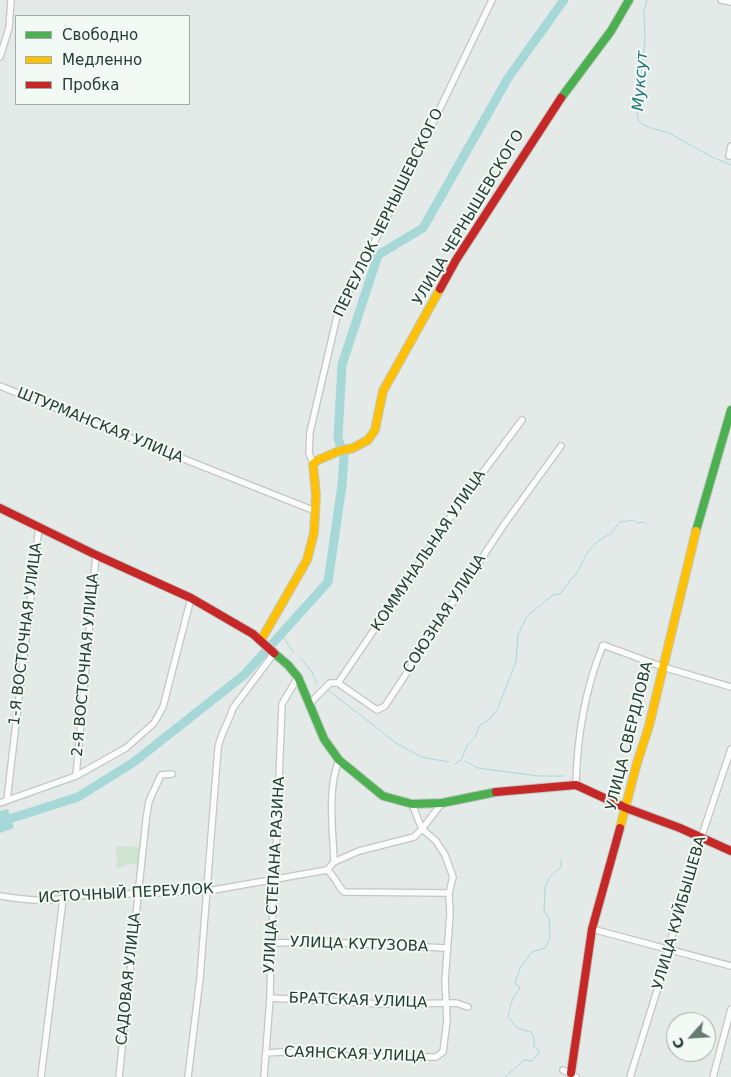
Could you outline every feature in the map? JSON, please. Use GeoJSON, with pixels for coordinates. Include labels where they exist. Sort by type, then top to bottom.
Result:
{"type":"FeatureCollection","features":[{"type":"Feature","properties":{"kind":"street"},"geometry":{"type":"LineString","coordinates":[[0,57],[9,28],[11,0]]}},
{"type":"Feature","properties":{"kind":"street","name":"ПЕРЕУЛОК ЧЕРНЫШЕВСКОГО"},"geometry":{"type":"LineString","coordinates":[[313,464],[309,453],[310,432],[338,312],[396,202],[492,0]]}},
{"type":"Feature","properties":{"kind":"street","name":"УЛИЦА ЧЕРНЫШЕВСКОГО"},"geometry":{"type":"LineString","coordinates":[[313,464],[318,460],[368,440],[375,430],[383,391],[456,260],[567,88],[611,31],[629,0]]}},
{"type":"Feature","properties":{"kind":"street"},"geometry":{"type":"LineString","coordinates":[[722,0],[731,2]]}},
{"type":"Feature","properties":{"kind":"street"},"geometry":{"type":"LineString","coordinates":[[730,156],[731,146]]}},
{"type":"Feature","properties":{"kind":"street","name":"ШТУРМАНСКАЯ УЛИЦА"},"geometry":{"type":"LineString","coordinates":[[0,386],[315,511]]}},
{"type":"Feature","properties":{"kind":"street","name":"УЛИЦА СВЕРДЛОВА"},"geometry":{"type":"LineString","coordinates":[[570,1073],[592,929],[637,763],[649,726],[686,571],[723,434],[730,425],[731,410]]}},
{"type":"Feature","properties":{"kind":"street","name":"КОММУНАЛЬНАЯ УЛИЦА"},"geometry":{"type":"LineString","coordinates":[[338,684],[460,503],[522,420]]}},
{"type":"Feature","properties":{"kind":"street","name":"СОЮЗНАЯ УЛИЦА"},"geometry":{"type":"LineString","coordinates":[[338,684],[377,710],[384,706],[503,526],[561,446]]}},
{"type":"Feature","properties":{"kind":"street"},"geometry":{"type":"LineString","coordinates":[[261,640],[307,560],[314,533],[313,464]]}},
{"type":"Feature","properties":{"kind":"street"},"geometry":{"type":"LineString","coordinates":[[0,508],[96,555],[191,598],[261,640],[298,677],[324,738],[339,760],[383,796],[412,804],[442,803],[486,793],[517,789],[576,786],[731,851]]}},
{"type":"Feature","properties":{"kind":"street","name":"1-Я ВОСТОЧНАЯ УЛИЦА"},"geometry":{"type":"LineString","coordinates":[[6,800],[39,527]]}},
{"type":"Feature","properties":{"kind":"street","name":"2-Я ВОСТОЧНАЯ УЛИЦА"},"geometry":{"type":"LineString","coordinates":[[76,776],[96,555]]}},
{"type":"Feature","properties":{"kind":"street"},"geometry":{"type":"LineString","coordinates":[[0,803],[76,776],[126,748],[154,723],[163,707],[191,598]]}},
{"type":"Feature","properties":{"kind":"street"},"geometry":{"type":"LineString","coordinates":[[576,786],[576,758],[588,693],[594,666],[603,645],[663,666],[731,686]]}},
{"type":"Feature","properties":{"kind":"street"},"geometry":{"type":"LineString","coordinates":[[188,1077],[200,978],[220,738],[237,702],[275,652]]}},
{"type":"Feature","properties":{"kind":"street","name":"УЛИЦА СТЕПАНА РАЗИНА"},"geometry":{"type":"LineString","coordinates":[[264,1077],[270,998],[282,704],[298,677]]}},
{"type":"Feature","properties":{"kind":"street"},"geometry":{"type":"LineString","coordinates":[[309,704],[330,683],[338,684]]}},
{"type":"Feature","properties":{"kind":"street","name":"УЛИЦА КУЙБЫШЕВА"},"geometry":{"type":"LineString","coordinates":[[630,1077],[701,838],[731,749]]}},
{"type":"Feature","properties":{"kind":"street"},"geometry":{"type":"LineString","coordinates":[[334,862],[334,771],[339,760]]}},
{"type":"Feature","properties":{"kind":"street","name":"САДОВАЯ УЛИЦА"},"geometry":{"type":"LineString","coordinates":[[119,1077],[149,801],[161,775],[172,774]]}},
{"type":"Feature","properties":{"kind":"street"},"geometry":{"type":"LineString","coordinates":[[442,803],[422,829],[414,836],[360,851],[334,862],[327,870],[334,876],[344,892],[449,894]]}},
{"type":"Feature","properties":{"kind":"street"},"geometry":{"type":"LineString","coordinates":[[412,804],[422,829],[436,841],[449,864],[453,877],[449,894],[450,914],[446,948],[446,1003]]}},
{"type":"Feature","properties":{"kind":"street","name":"ИСТОЧНЫЙ ПЕРЕУЛОК"},"geometry":{"type":"LineString","coordinates":[[0,896],[63,899],[70,896],[208,891],[327,870]]}},
{"type":"Feature","properties":{"kind":"street"},"geometry":{"type":"LineString","coordinates":[[41,1077],[63,899]]}},
{"type":"Feature","properties":{"kind":"street"},"geometry":{"type":"LineString","coordinates":[[592,929],[731,966]]}},
{"type":"Feature","properties":{"kind":"street","name":"УЛИЦА КУТУЗОВА"},"geometry":{"type":"LineString","coordinates":[[271,943],[323,942],[446,948]]}},
{"type":"Feature","properties":{"kind":"street","name":"БРАТСКАЯ УЛИЦА"},"geometry":{"type":"LineString","coordinates":[[270,998],[382,1004],[456,1003],[468,1007]]}},
{"type":"Feature","properties":{"kind":"street","name":"САЯНСКАЯ УЛИЦА"},"geometry":{"type":"LineString","coordinates":[[266,1053],[436,1057],[443,1052],[447,1020],[446,1003]]}},
{"type":"Feature","properties":{"kind":"street"},"geometry":{"type":"LineString","coordinates":[[713,1077],[731,1009]]}},
{"type":"Feature","properties":{"kind":"green space"},"geometry":{"type":"Polygon","coordinates":[[[116,846],[140,847],[139,865],[130,864],[117,868],[116,846]]]}},
{"type":"Feature","properties":{"kind":"water"},"geometry":{"type":"Polygon","coordinates":[[[8,809],[14,828],[0,833],[0,811],[8,809]]]}},
{"type":"Feature","properties":{"kind":"waterway"},"geometry":{"type":"LineString","coordinates":[[0,822],[78,797],[134,762],[244,675],[328,582],[342,485],[344,456],[338,438],[342,365],[378,255],[423,228],[508,78],[564,0]]}},
{"type":"Feature","properties":{"kind":"waterway","name":"Муксут"},"geometry":{"type":"LineString","coordinates":[[647,0],[644,11],[645,39],[637,111],[638,119],[642,124],[669,133],[712,157],[731,165]]}},
{"type":"Feature","properties":{"kind":"waterway"},"geometry":{"type":"LineString","coordinates":[[455,764],[461,760],[480,725],[489,720],[497,710],[516,662],[518,635],[527,616],[553,595],[560,594],[576,575],[587,553],[597,542],[611,533],[620,522],[633,520],[636,523],[644,522],[647,525]]}},
{"type":"Feature","properties":{"kind":"waterway"},"geometry":{"type":"LineString","coordinates":[[282,635],[294,653]]}},
{"type":"Feature","properties":{"kind":"waterway"},"geometry":{"type":"LineString","coordinates":[[300,657],[312,672],[317,684]]}},
{"type":"Feature","properties":{"kind":"waterway"},"geometry":{"type":"LineString","coordinates":[[328,690],[396,743],[421,757],[449,762]]}},
{"type":"Feature","properties":{"kind":"waterway"},"geometry":{"type":"LineString","coordinates":[[465,761],[478,768],[538,776],[564,776]]}},
{"type":"Feature","properties":{"kind":"waterway"},"geometry":{"type":"LineString","coordinates":[[505,1077],[524,1060],[532,1061],[539,1052],[534,1047],[534,1038],[531,1032],[517,1028],[508,1017],[513,998],[520,989],[515,984],[520,968],[532,952],[545,948],[550,938],[549,918],[544,911],[545,887],[549,878],[561,867],[561,860]]}},
{"type":"Feature","properties":{"kind":"traffic: fast"},"geometry":{"type":"LineString","coordinates":[[561,98],[611,31],[629,0]]}},
{"type":"Feature","properties":{"kind":"traffic: fast"},"geometry":{"type":"LineString","coordinates":[[696,531],[731,410]]}},
{"type":"Feature","properties":{"kind":"traffic: fast"},"geometry":{"type":"LineString","coordinates":[[274,653],[298,677],[324,739],[339,760],[383,796],[412,804],[442,803],[496,792]]}},
{"type":"Feature","properties":{"kind":"traffic: slow"},"geometry":{"type":"LineString","coordinates":[[261,640],[307,560],[314,533],[316,495],[313,464],[318,460],[339,451],[353,448],[368,440],[375,430],[383,391],[440,289]]}},
{"type":"Feature","properties":{"kind":"traffic: slow"},"geometry":{"type":"LineString","coordinates":[[620,828],[649,726],[696,531]]}},
{"type":"Feature","properties":{"kind":"traffic: jam"},"geometry":{"type":"LineString","coordinates":[[440,289],[456,260],[561,98]]}},
{"type":"Feature","properties":{"kind":"traffic: jam"},"geometry":{"type":"LineString","coordinates":[[0,508],[96,555],[191,598],[253,634],[274,653]]}},
{"type":"Feature","properties":{"kind":"traffic: jam"},"geometry":{"type":"LineString","coordinates":[[496,792],[576,785],[626,808],[680,828],[731,851]]}},
{"type":"Feature","properties":{"kind":"traffic: jam"},"geometry":{"type":"LineString","coordinates":[[571,1073],[592,929],[620,828]]}}]}
